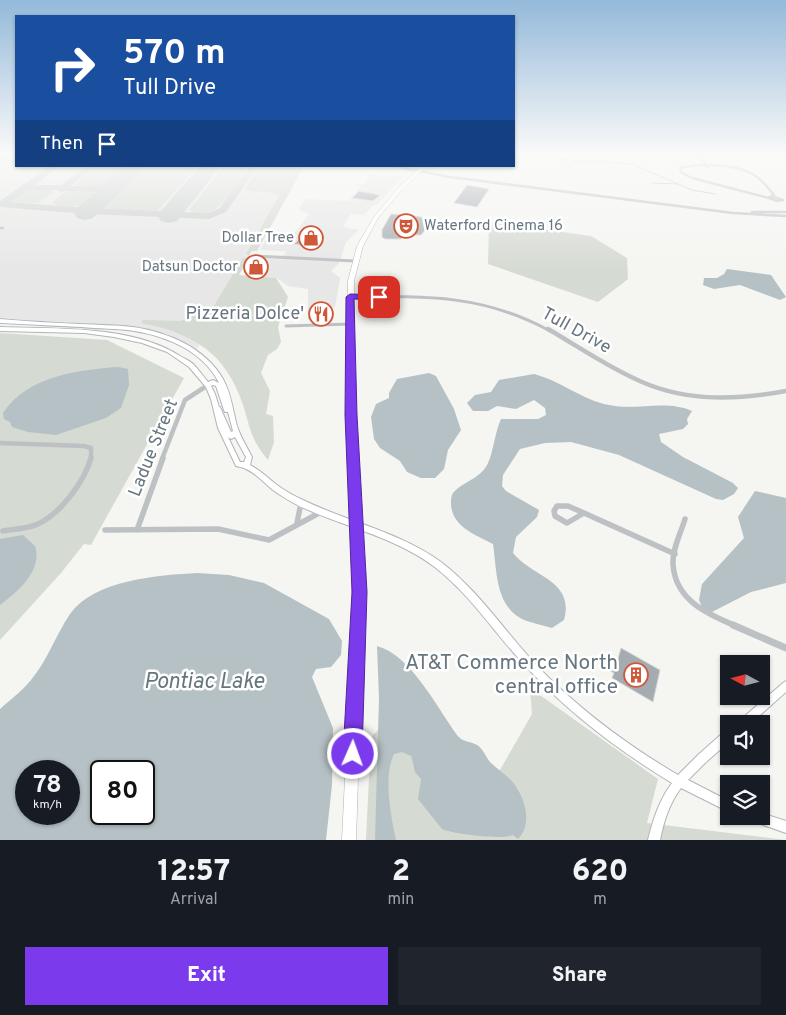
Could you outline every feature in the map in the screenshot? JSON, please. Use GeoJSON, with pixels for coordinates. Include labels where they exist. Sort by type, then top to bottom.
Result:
{"type":"FeatureCollection","features":[{"type":"Feature","properties":{"kind":"highway"},"geometry":{"type":"LineString","coordinates":[[349,840],[359,600],[351,415],[350,297],[355,262],[366,232],[381,209],[398,192]]}},
{"type":"Feature","properties":{"kind":"main road"},"geometry":{"type":"LineString","coordinates":[[0,321],[133,329],[169,338],[201,356],[222,382],[235,433],[249,457],[247,464]]}},
{"type":"Feature","properties":{"kind":"main road"},"geometry":{"type":"LineString","coordinates":[[0,329],[122,336],[140,339],[183,358],[208,385],[228,446],[238,464],[247,464],[278,491],[301,503],[403,543],[438,564],[474,598],[524,658],[569,703],[607,734],[678,782],[720,802]]}},
{"type":"Feature","properties":{"kind":"main road"},"geometry":{"type":"LineString","coordinates":[[208,385],[213,382],[218,385],[223,404],[229,413]]}},
{"type":"Feature","properties":{"kind":"main road"},"geometry":{"type":"LineString","coordinates":[[214,403],[222,416],[227,433],[231,436],[235,433]]}},
{"type":"Feature","properties":{"kind":"main road"},"geometry":{"type":"LineString","coordinates":[[752,715],[786,686]]}},
{"type":"Feature","properties":{"kind":"main road"},"geometry":{"type":"LineString","coordinates":[[654,840],[663,807],[678,782],[720,743]]}},
{"type":"Feature","properties":{"kind":"main road"},"geometry":{"type":"LineString","coordinates":[[770,822],[786,827]]}},
{"type":"Feature","properties":{"kind":"street"},"geometry":{"type":"LineString","coordinates":[[586,192],[733,213],[786,213]]}},
{"type":"Feature","properties":{"kind":"street"},"geometry":{"type":"LineString","coordinates":[[745,192],[777,201],[786,213]]}},
{"type":"Feature","properties":{"kind":"street"},"geometry":{"type":"LineString","coordinates":[[770,192],[774,196]]}},
{"type":"Feature","properties":{"kind":"street"},"geometry":{"type":"LineString","coordinates":[[770,198],[774,196],[786,199]]}},
{"type":"Feature","properties":{"kind":"street"},"geometry":{"type":"LineString","coordinates":[[777,201],[782,201],[781,197]]}},
{"type":"Feature","properties":{"kind":"street"},"geometry":{"type":"LineString","coordinates":[[255,256],[355,262]]}},
{"type":"Feature","properties":{"kind":"street","name":"Tull Drive"},"geometry":{"type":"LineString","coordinates":[[350,297],[460,301],[504,309],[556,334],[642,382],[672,392],[748,398],[786,391]]}},
{"type":"Feature","properties":{"kind":"street"},"geometry":{"type":"LineString","coordinates":[[286,326],[351,324]]}},
{"type":"Feature","properties":{"kind":"street","name":"Ladue Street"},"geometry":{"type":"LineString","coordinates":[[137,530],[180,411],[186,400],[208,385]]}},
{"type":"Feature","properties":{"kind":"street"},"geometry":{"type":"LineString","coordinates":[[0,443],[84,446],[91,448],[92,452],[89,464],[73,491],[58,510],[38,524],[3,530]]}},
{"type":"Feature","properties":{"kind":"street"},"geometry":{"type":"LineString","coordinates":[[297,523],[301,503]]}},
{"type":"Feature","properties":{"kind":"street"},"geometry":{"type":"LineString","coordinates":[[584,513],[576,520],[567,523],[556,516],[554,511],[557,506],[561,505],[584,513],[675,554]]}},
{"type":"Feature","properties":{"kind":"street"},"geometry":{"type":"LineString","coordinates":[[105,530],[218,529],[269,540],[297,523],[321,512]]}},
{"type":"Feature","properties":{"kind":"street"},"geometry":{"type":"LineString","coordinates":[[685,519],[673,563],[675,582],[685,597],[709,614],[786,648]]}},
{"type":"Feature","properties":{"kind":"shaded area"},"geometry":{"type":"Polygon","coordinates":[[[0,192],[290,192],[257,251],[252,251],[197,349],[167,334],[134,327],[0,318],[0,192]]]}},
{"type":"Feature","properties":{"kind":"shaded area"},"geometry":{"type":"Polygon","coordinates":[[[25,192],[53,192],[37,203],[11,202],[25,192]]]}},
{"type":"Feature","properties":{"kind":"shaded area"},"geometry":{"type":"Polygon","coordinates":[[[67,192],[100,193],[90,201],[78,206],[65,207],[52,203],[67,192]]]}},
{"type":"Feature","properties":{"kind":"shaded area"},"geometry":{"type":"Polygon","coordinates":[[[118,192],[174,192],[157,211],[128,211],[102,208],[118,192]]]}},
{"type":"Feature","properties":{"kind":"shaded area"},"geometry":{"type":"Polygon","coordinates":[[[203,192],[232,192],[217,208],[209,212],[199,213],[189,210],[203,192]]]}},
{"type":"Feature","properties":{"kind":"shaded area"},"geometry":{"type":"Polygon","coordinates":[[[265,192],[290,192],[257,251],[252,251],[249,255],[246,254],[279,196],[265,192]]]}},
{"type":"Feature","properties":{"kind":"shaded area"},"geometry":{"type":"Polygon","coordinates":[[[356,192],[389,192],[364,215],[351,214],[343,227],[359,230],[346,242],[339,263],[331,271],[340,278],[335,307],[332,308],[330,317],[308,320],[308,289],[288,286],[277,278],[261,277],[259,270],[265,258],[277,259],[285,254],[286,251],[260,250],[266,239],[289,240],[309,214],[298,210],[305,199],[348,201],[356,192]]]}},
{"type":"Feature","properties":{"kind":"shaded area"},"geometry":{"type":"Polygon","coordinates":[[[489,222],[591,236],[627,258],[628,279],[598,302],[488,264],[489,222]]]}},
{"type":"Feature","properties":{"kind":"shaded area"},"geometry":{"type":"Polygon","coordinates":[[[249,257],[239,275],[276,278],[288,297],[278,327],[281,342],[277,349],[268,355],[261,373],[270,391],[266,414],[273,416],[274,442],[268,460],[254,440],[236,387],[217,359],[192,340],[160,327],[141,323],[143,320],[180,321],[212,309],[243,258],[249,257]]]}},
{"type":"Feature","properties":{"kind":"shaded area"},"geometry":{"type":"Polygon","coordinates":[[[0,333],[107,340],[184,378],[91,545],[84,544],[61,573],[0,640],[0,333]]]}},
{"type":"Feature","properties":{"kind":"shaded area"},"geometry":{"type":"Polygon","coordinates":[[[530,688],[658,779],[647,823],[786,840],[366,840],[371,737],[383,725],[411,756],[414,768],[496,777],[532,714],[530,688]]]}},
{"type":"Feature","properties":{"kind":"water"},"geometry":{"type":"Polygon","coordinates":[[[727,269],[771,275],[786,297],[780,300],[740,285],[714,289],[703,285],[704,278],[717,278],[724,274],[727,269]]]}},
{"type":"Feature","properties":{"kind":"water"},"geometry":{"type":"Polygon","coordinates":[[[118,367],[128,369],[129,385],[121,408],[106,418],[56,435],[28,432],[12,427],[10,422],[4,419],[3,413],[13,401],[39,383],[70,373],[118,367]]]}},
{"type":"Feature","properties":{"kind":"water"},"geometry":{"type":"Polygon","coordinates":[[[429,373],[436,376],[454,409],[461,430],[448,450],[444,469],[435,478],[421,478],[407,472],[400,461],[380,448],[374,439],[371,417],[376,404],[389,398],[389,393],[397,379],[429,373]]]}},
{"type":"Feature","properties":{"kind":"water"},"geometry":{"type":"Polygon","coordinates":[[[534,374],[599,403],[630,407],[662,405],[692,411],[687,419],[688,424],[683,429],[659,434],[661,442],[683,457],[733,483],[738,488],[734,494],[723,500],[716,499],[619,455],[571,442],[545,443],[520,449],[503,475],[502,486],[506,491],[539,510],[537,517],[516,537],[513,553],[521,561],[550,580],[563,596],[566,607],[564,620],[552,628],[529,622],[513,613],[502,596],[499,586],[493,544],[460,524],[452,512],[451,504],[454,492],[485,468],[490,459],[501,419],[538,419],[546,415],[545,408],[534,400],[516,409],[497,406],[488,411],[473,411],[467,403],[475,395],[491,392],[499,380],[534,374]]]}},
{"type":"Feature","properties":{"kind":"water"},"geometry":{"type":"Polygon","coordinates":[[[755,491],[786,498],[786,583],[751,592],[712,612],[702,607],[699,600],[702,584],[744,538],[738,517],[755,491]]]}},
{"type":"Feature","properties":{"kind":"water"},"geometry":{"type":"Polygon","coordinates":[[[23,535],[35,546],[35,564],[27,580],[0,605],[0,539],[23,535]]]}},
{"type":"Feature","properties":{"kind":"water","name":"Pontiac Lake"},"geometry":{"type":"Polygon","coordinates":[[[197,573],[229,575],[264,583],[329,619],[342,641],[341,655],[331,667],[316,669],[312,677],[333,728],[332,785],[326,840],[0,840],[0,709],[24,688],[37,673],[70,614],[81,603],[111,587],[164,575],[197,573]]]}},
{"type":"Feature","properties":{"kind":"water"},"geometry":{"type":"Polygon","coordinates":[[[377,646],[389,651],[412,671],[459,737],[479,746],[491,763],[516,786],[523,801],[526,817],[523,832],[518,839],[513,835],[499,837],[478,836],[442,829],[418,799],[421,779],[415,772],[411,756],[402,752],[394,754],[388,785],[396,840],[375,840],[379,698],[377,646]]]}},
{"type":"Feature","properties":{"kind":"building"},"geometry":{"type":"Polygon","coordinates":[[[358,192],[380,195],[373,201],[352,198],[358,192]]]}},
{"type":"Feature","properties":{"kind":"building"},"geometry":{"type":"Polygon","coordinates":[[[462,192],[487,192],[477,207],[454,203],[462,192]]]}},
{"type":"Feature","properties":{"kind":"building","name":"Waterford Cinema 16"},"geometry":{"type":"Polygon","coordinates":[[[391,214],[411,215],[434,220],[433,224],[430,224],[421,235],[402,236],[401,239],[385,239],[382,237],[382,230],[391,214]]]}},
{"type":"Feature","properties":{"kind":"building"},"geometry":{"type":"Polygon","coordinates":[[[305,233],[322,235],[313,247],[294,244],[305,233]]]}},
{"type":"Feature","properties":{"kind":"building","name":"AT&T Commerce North central office"},"geometry":{"type":"Polygon","coordinates":[[[621,648],[660,670],[653,702],[612,678],[614,673],[604,668],[607,656],[617,662],[621,648]]]}},
{"type":"Feature","properties":{"kind":"waterway"},"geometry":{"type":"LineString","coordinates":[[705,192],[715,194]]}},
{"type":"Feature","properties":{"kind":"taxiway"},"geometry":{"type":"LineString","coordinates":[[6,201],[19,192]]}},
{"type":"Feature","properties":{"kind":"taxiway"},"geometry":{"type":"LineString","coordinates":[[0,204],[87,211],[209,216],[223,210],[236,192]]}},
{"type":"Feature","properties":{"kind":"runway"},"geometry":{"type":"LineString","coordinates":[[85,213],[108,192]]}},
{"type":"Feature","properties":{"kind":"runway"},"geometry":{"type":"LineString","coordinates":[[169,216],[189,192]]}},
{"type":"Feature","properties":{"kind":"place","name":"Waterford Cinema 16"},"geometry":{"type":"Point","coordinates":[406,226]}},
{"type":"Feature","properties":{"kind":"place","name":"Dollar Tree"},"geometry":{"type":"Point","coordinates":[311,238]}},
{"type":"Feature","properties":{"kind":"place","name":"Datsun Doctor"},"geometry":{"type":"Point","coordinates":[256,267]}},
{"type":"Feature","properties":{"kind":"place","name":"Pizzeria Dolce'"},"geometry":{"type":"Point","coordinates":[321,314]}},
{"type":"Feature","properties":{"kind":"place","name":"AT&T Commerce North central office"},"geometry":{"type":"Point","coordinates":[636,675]}},
{"type":"Feature","properties":{"kind":"route"},"geometry":{"type":"LineString","coordinates":[[353,754],[359,555],[351,415],[350,297],[379,297]]}}]}
